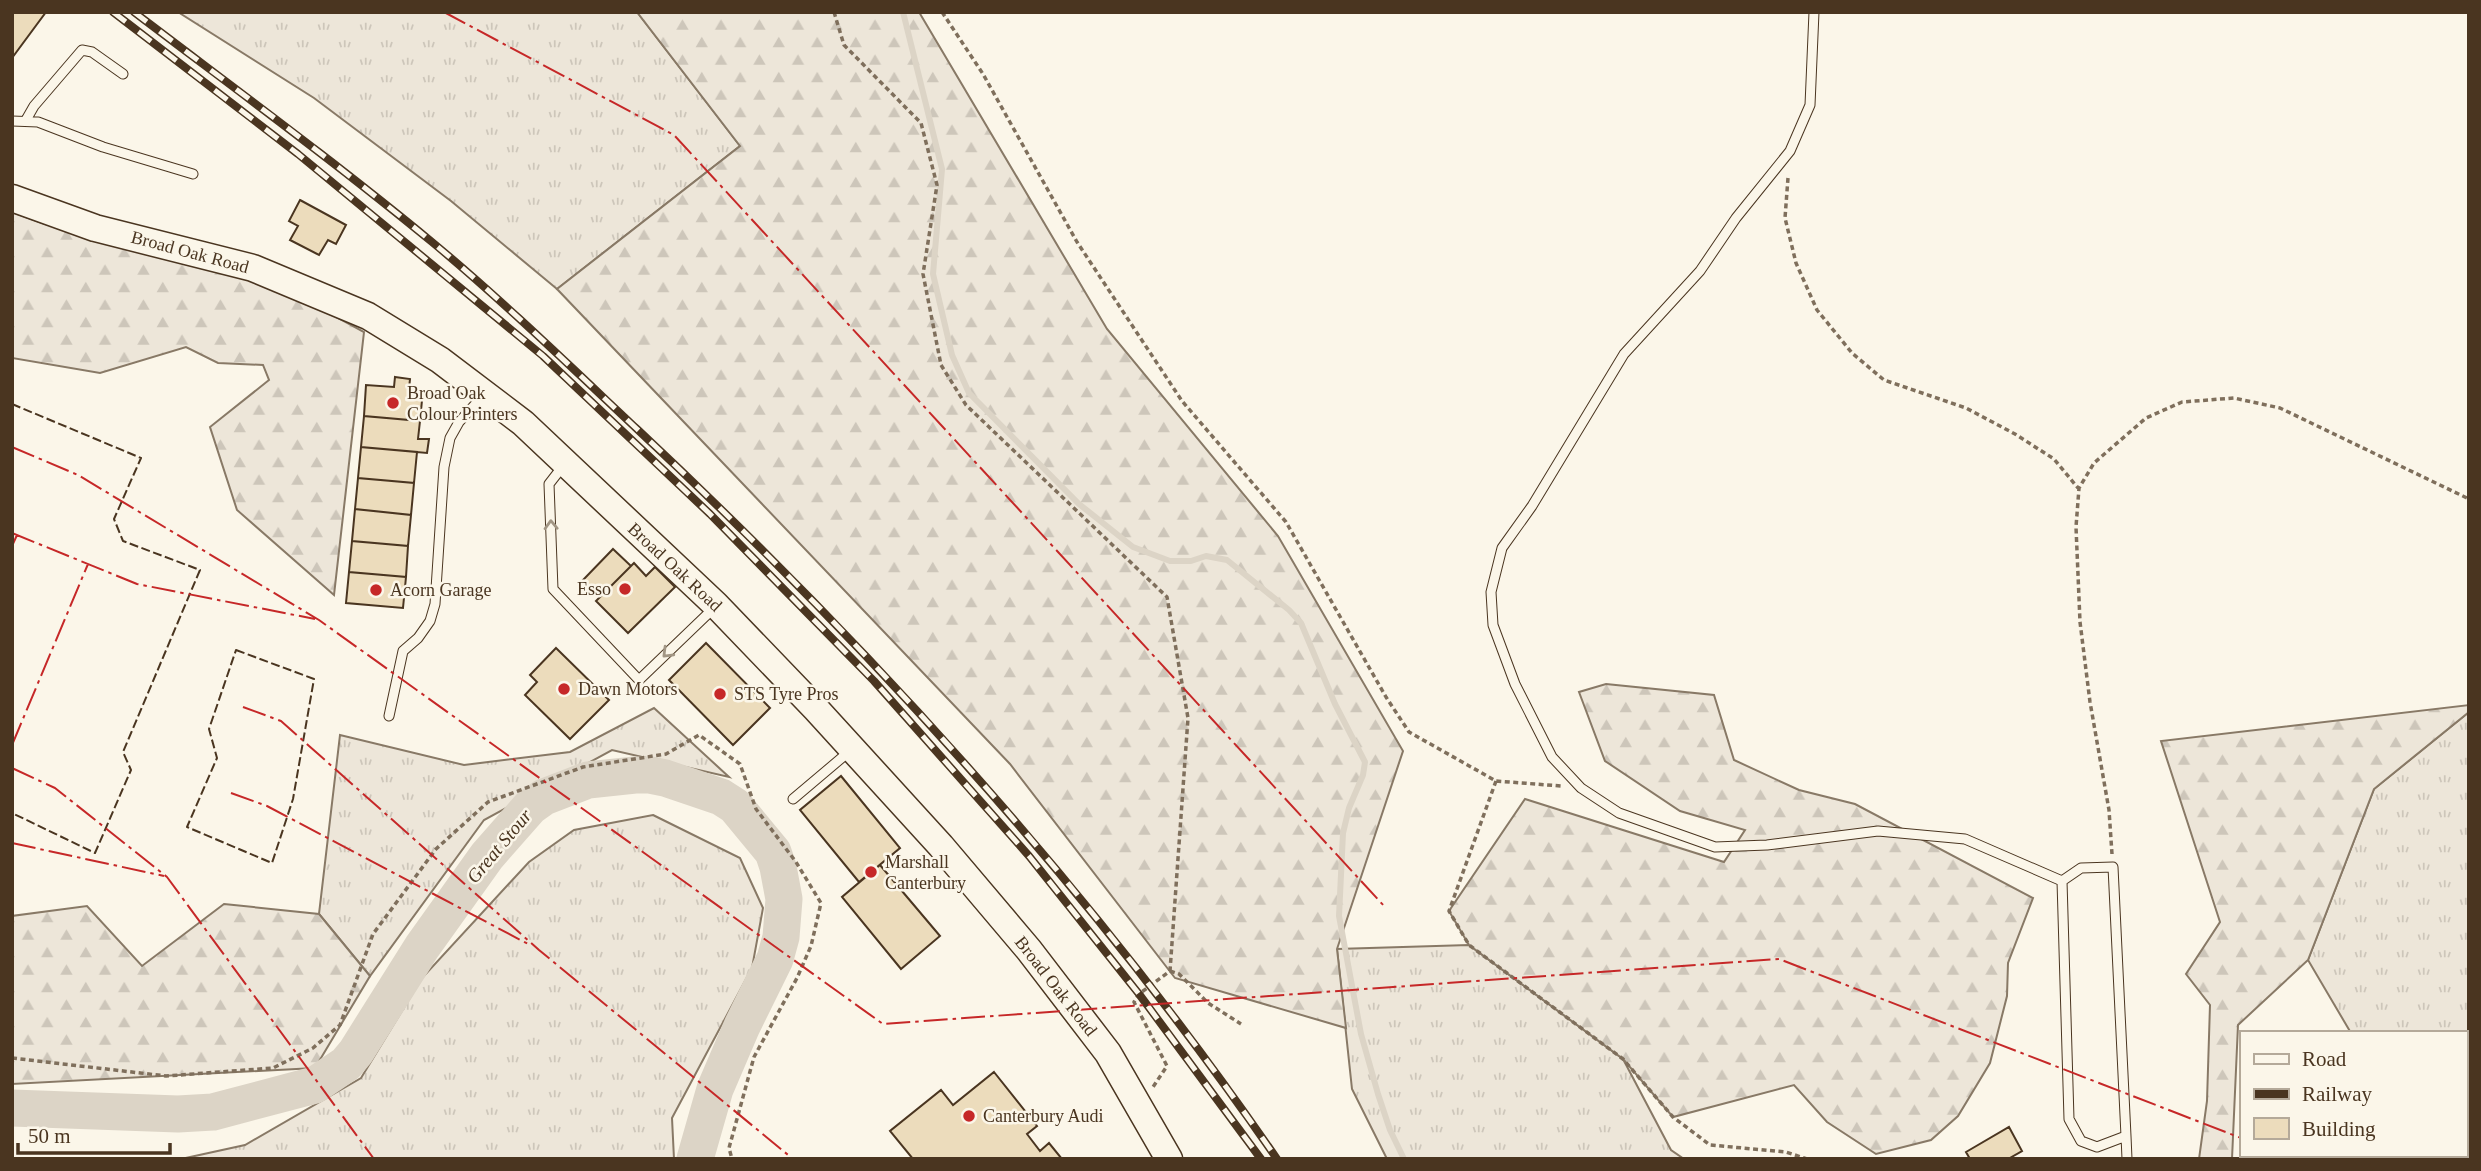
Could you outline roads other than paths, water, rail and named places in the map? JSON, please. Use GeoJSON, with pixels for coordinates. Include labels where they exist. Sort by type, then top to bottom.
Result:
{"type":"FeatureCollection","features":[{"type":"Feature","properties":{"kind":"street","name":"Broad Oak Road"},"geometry":{"type":"LineString","coordinates":[[12,198],[95,228],[253,268],[368,316],[440,360],[523,423],[716,606],[853,749],[941,846],[1037,959],[1108,1053],[1141,1106],[1169,1159]]}},
{"type":"Feature","properties":{"kind":"lane"},"geometry":{"type":"LineString","coordinates":[[1814,12],[1810,105],[1790,151],[1736,218],[1700,271],[1623,354],[1532,506],[1502,548],[1491,592],[1493,625],[1515,684],[1552,757],[1580,788],[1619,813],[1715,847],[1767,845],[1878,831],[1965,839],[2062,881]]}},
{"type":"Feature","properties":{"kind":"lane"},"geometry":{"type":"LineString","coordinates":[[26,120],[34,106],[82,50],[92,52],[123,74]]}},
{"type":"Feature","properties":{"kind":"lane"},"geometry":{"type":"LineString","coordinates":[[12,121],[38,122],[193,174]]}},
{"type":"Feature","properties":{"kind":"lane"},"geometry":{"type":"LineString","coordinates":[[389,716],[403,651],[418,638],[430,621],[435,604],[444,467],[450,438],[459,422],[485,393]]}},
{"type":"Feature","properties":{"kind":"lane"},"geometry":{"type":"LineString","coordinates":[[565,464],[549,484],[554,589],[639,680],[716,606]]}},
{"type":"Feature","properties":{"kind":"lane"},"geometry":{"type":"LineString","coordinates":[[793,799],[853,749]]}},
{"type":"Feature","properties":{"kind":"lane"},"geometry":{"type":"LineString","coordinates":[[2062,881],[2081,868],[2113,867],[2127,1159]]}},
{"type":"Feature","properties":{"kind":"lane"},"geometry":{"type":"LineString","coordinates":[[2062,881],[2069,1119],[2081,1141],[2097,1147],[2126,1136]]}},
{"type":"Feature","properties":{"kind":"waterway"},"geometry":{"type":"LineString","coordinates":[[903,12],[942,169],[933,274],[952,355],[969,393],[1079,504],[1133,547],[1170,561],[1191,561],[1206,556],[1227,560],[1289,610],[1301,623],[1335,704],[1365,762],[1343,833],[1339,916],[1361,1034],[1390,1130],[1404,1159]]}},
{"type":"Feature","properties":{"kind":"waterway","name":"Great Stour"},"geometry":{"type":"LineString","coordinates":[[12,1108],[178,1114],[213,1112],[315,1085],[346,1064],[356,1052],[422,947],[487,856],[530,807],[544,797],[588,780],[650,775],[721,797],[735,806],[773,852],[784,899],[781,937],[775,959],[715,1089],[695,1159]]}},
{"type":"Feature","properties":{"kind":"railway"},"geometry":{"type":"LineString","coordinates":[[113,12],[298,154],[543,356],[710,514],[874,681],[1029,856],[1139,994],[1261,1159]]}},
{"type":"Feature","properties":{"kind":"railway"},"geometry":{"type":"LineString","coordinates":[[134,12],[321,154],[458,264],[637,429],[811,599],[895,687],[1056,869],[1133,963],[1277,1159]]}},
{"type":"Feature","properties":{"kind":"place","name":"Broad Oak Colour Printers"},"geometry":{"type":"Point","coordinates":[393,403]}},
{"type":"Feature","properties":{"kind":"place","name":"Esso"},"geometry":{"type":"Point","coordinates":[625,589]}},
{"type":"Feature","properties":{"kind":"place","name":"Acorn Garage"},"geometry":{"type":"Point","coordinates":[376,590]}},
{"type":"Feature","properties":{"kind":"place","name":"Dawn Motors"},"geometry":{"type":"Point","coordinates":[564,689]}},
{"type":"Feature","properties":{"kind":"place","name":"STS Tyre Pros"},"geometry":{"type":"Point","coordinates":[720,694]}},
{"type":"Feature","properties":{"kind":"place","name":"Marshall Canterbury"},"geometry":{"type":"Point","coordinates":[871,872]}},
{"type":"Feature","properties":{"kind":"place","name":"Canterbury Audi"},"geometry":{"type":"Point","coordinates":[969,1116]}}]}
